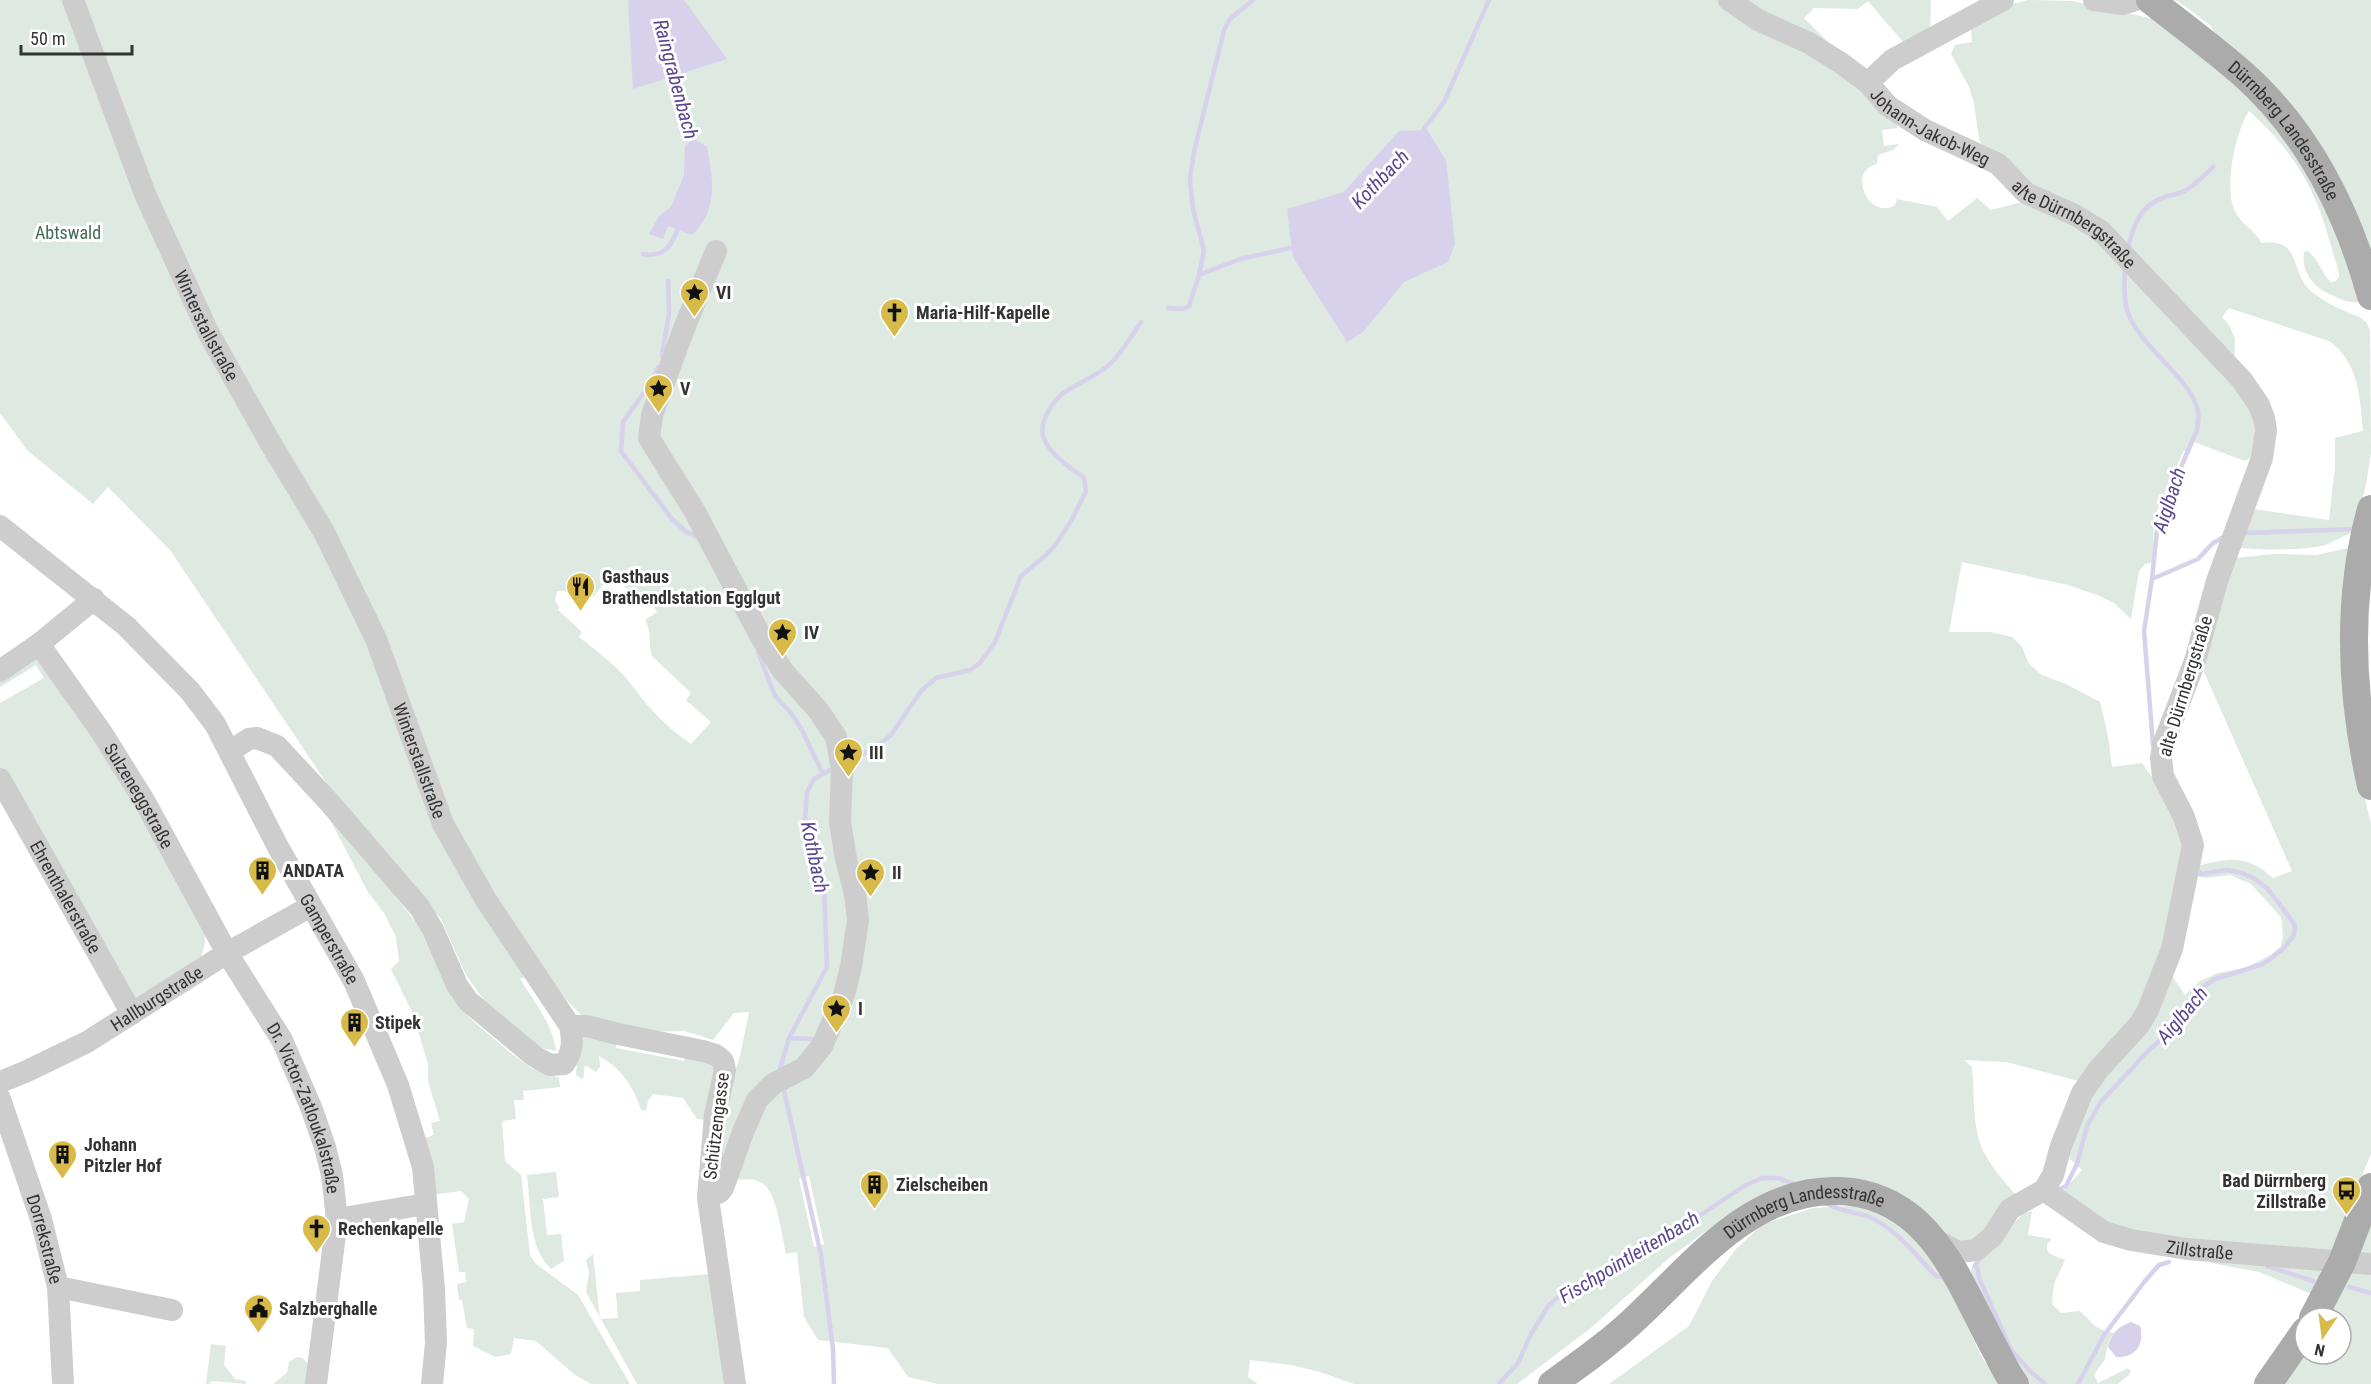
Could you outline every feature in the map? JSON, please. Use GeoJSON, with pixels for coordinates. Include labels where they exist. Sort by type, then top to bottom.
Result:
{"type":"FeatureCollection","features":[{"type":"Feature","properties":{"kind":"main road","name":"Dürrnberg Landesstraße"},"geometry":{"type":"LineString","coordinates":[[2150,0],[2242,74],[2282,115],[2314,160],[2340,205],[2360,254],[2371,296]]}},
{"type":"Feature","properties":{"kind":"main road"},"geometry":{"type":"LineString","coordinates":[[2370,514],[2363,548],[2354,624],[2355,693],[2371,786]]}},
{"type":"Feature","properties":{"kind":"main road"},"geometry":{"type":"LineString","coordinates":[[2319,1306],[2342,1262],[2371,1187]]}},
{"type":"Feature","properties":{"kind":"main road","name":"Dürrnberg Landesstraße"},"geometry":{"type":"LineString","coordinates":[[1552,1384],[1605,1346],[1725,1233],[1748,1216],[1770,1205],[1813,1192],[1833,1190],[1859,1193],[1899,1208],[1932,1239],[1948,1261],[2015,1384]]}},
{"type":"Feature","properties":{"kind":"main road"},"geometry":{"type":"LineString","coordinates":[[2268,1384],[2293,1348]]}},
{"type":"Feature","properties":{"kind":"street","name":"Winterstallstraße"},"geometry":{"type":"LineString","coordinates":[[74,0],[145,194],[208,332],[324,532],[371,629],[443,824],[486,900],[570,1026]]}},
{"type":"Feature","properties":{"kind":"street","name":"Johann-Jakob-Weg"},"geometry":{"type":"LineString","coordinates":[[1729,0],[1758,20],[1824,51],[1868,83],[1888,106],[1912,123],[1998,165]]}},
{"type":"Feature","properties":{"kind":"street","name":"Johann-Jakob-Weg"},"geometry":{"type":"LineString","coordinates":[[1868,83],[1892,60],[1923,41],[1967,21],[2003,0]]}},
{"type":"Feature","properties":{"kind":"street"},"geometry":{"type":"LineString","coordinates":[[2094,0],[2123,4],[2136,0]]}},
{"type":"Feature","properties":{"kind":"street","name":"alte Dürrnbergstraße"},"geometry":{"type":"LineString","coordinates":[[1998,165],[2026,193],[2075,215],[2110,238],[2242,380],[2259,405],[2266,430],[2262,458],[2217,581],[2195,661],[2169,727],[2161,758],[2166,786],[2184,817],[2193,845],[2172,948],[2156,993],[2139,1025],[2098,1070],[2082,1092],[2061,1146],[2048,1193]]}},
{"type":"Feature","properties":{"kind":"street"},"geometry":{"type":"LineString","coordinates":[[708,1198],[723,1188],[757,1100],[780,1081],[804,1068],[824,1042],[844,995],[858,920],[840,822],[841,759],[836,737],[828,724],[787,676],[761,637],[705,528],[649,438],[652,415],[716,251]]}},
{"type":"Feature","properties":{"kind":"street","name":"Gamperstraße"},"geometry":{"type":"LineString","coordinates":[[0,526],[94,599],[142,642],[190,691],[215,724],[278,847],[354,981],[398,1085],[423,1167],[434,1289],[436,1343],[432,1384]]}},
{"type":"Feature","properties":{"kind":"street"},"geometry":{"type":"LineString","coordinates":[[0,671],[39,644],[94,599]]}},
{"type":"Feature","properties":{"kind":"street","name":"Sulzeneggstraße"},"geometry":{"type":"LineString","coordinates":[[39,644],[102,733],[146,802],[227,953]]}},
{"type":"Feature","properties":{"kind":"street"},"geometry":{"type":"LineString","coordinates":[[230,751],[249,739],[257,738],[277,746],[329,802],[420,908],[433,930],[457,985],[468,1001],[519,1045],[550,1065],[564,1064],[573,1041],[570,1026]]}},
{"type":"Feature","properties":{"kind":"street","name":"Ehrenthalerstraße"},"geometry":{"type":"LineString","coordinates":[[0,780],[132,1014]]}},
{"type":"Feature","properties":{"kind":"street","name":"Hallburgstraße"},"geometry":{"type":"LineString","coordinates":[[0,1082],[55,1058],[132,1014],[227,953],[310,906]]}},
{"type":"Feature","properties":{"kind":"street","name":"Dr. Victor-Zatloukalstraße"},"geometry":{"type":"LineString","coordinates":[[227,953],[282,1040],[300,1078],[325,1147],[332,1175],[337,1219],[316,1384]]}},
{"type":"Feature","properties":{"kind":"street","name":"Schützengasse"},"geometry":{"type":"LineString","coordinates":[[570,1026],[587,1026],[703,1051],[716,1055],[723,1061],[725,1070],[715,1115],[708,1198],[735,1384]]}},
{"type":"Feature","properties":{"kind":"street","name":"Dorrekstraße"},"geometry":{"type":"LineString","coordinates":[[2,1112],[41,1219],[58,1287],[63,1384]]}},
{"type":"Feature","properties":{"kind":"street"},"geometry":{"type":"LineString","coordinates":[[1960,1284],[1958,1263],[1967,1253],[1984,1245],[1992,1237],[2010,1209],[2048,1193]]}},
{"type":"Feature","properties":{"kind":"street","name":"Zillstraße"},"geometry":{"type":"LineString","coordinates":[[2048,1193],[2104,1232],[2131,1240],[2187,1249],[2371,1264]]}},
{"type":"Feature","properties":{"kind":"street"},"geometry":{"type":"LineString","coordinates":[[337,1219],[426,1204]]}},
{"type":"Feature","properties":{"kind":"street"},"geometry":{"type":"LineString","coordinates":[[1932,1239],[1952,1250],[1967,1253]]}},
{"type":"Feature","properties":{"kind":"street"},"geometry":{"type":"LineString","coordinates":[[58,1287],[172,1310]]}},
{"type":"Feature","properties":{"kind":"green space","name":"Abtswald"},"geometry":{"type":"Polygon","coordinates":[[[0,0],[1723,0],[1804,46],[1899,120],[1897,128],[1882,130],[1884,146],[1899,144],[1893,150],[1878,155],[1877,164],[1868,168],[1863,176],[1862,184],[1870,201],[1885,208],[1895,205],[1897,199],[1937,207],[1948,221],[1977,198],[1991,210],[2022,202],[1984,150],[1979,139],[1974,103],[1969,87],[1951,54],[1955,45],[1972,42],[1971,28],[2005,6],[2028,0],[2072,1],[2159,20],[2231,73],[2311,170],[2361,297],[2358,302],[2340,299],[2315,285],[2307,274],[2304,252],[2307,251],[2331,282],[2336,281],[2339,277],[2321,214],[2305,179],[2289,154],[2249,111],[2236,144],[2231,171],[2231,196],[2235,212],[2262,243],[2275,243],[2290,251],[2304,283],[2311,291],[2328,303],[2361,318],[2367,323],[2370,331],[2371,453],[2355,532],[2317,547],[2267,549],[2236,547],[2246,508],[2329,520],[2335,467],[2335,438],[2363,431],[2356,382],[2347,359],[2339,350],[2329,341],[2229,308],[2222,317],[2229,325],[2235,339],[2234,365],[2254,407],[2255,455],[2245,461],[2194,442],[2188,455],[2184,450],[2158,508],[2154,525],[2152,563],[2145,564],[2139,571],[2131,619],[2114,603],[2068,585],[1962,562],[1949,632],[1991,632],[2012,637],[2022,647],[2029,664],[2042,675],[2066,684],[2100,702],[2112,767],[2142,763],[2173,807],[2185,835],[2173,977],[2185,995],[2200,981],[2218,973],[2246,968],[2272,954],[2281,946],[2283,936],[2281,917],[2251,884],[2230,875],[2206,878],[2193,876],[2198,866],[2219,861],[2238,860],[2255,865],[2273,878],[2292,871],[2200,663],[2234,558],[2274,554],[2316,555],[2353,547],[2355,756],[2371,824],[2371,1154],[2347,1211],[2336,1252],[2130,1235],[2060,1195],[2082,1170],[2070,1159],[2079,1081],[2006,1062],[1964,1060],[1972,1067],[1976,1124],[1981,1146],[1993,1167],[2018,1198],[1975,1242],[1959,1242],[1871,1189],[1731,1213],[1669,1258],[1592,1327],[1517,1384],[1354,1384],[1291,1365],[1250,1360],[1248,1377],[1258,1384],[938,1384],[908,1377],[888,1348],[818,1340],[804,1317],[797,1252],[786,1254],[772,1195],[762,1183],[756,1180],[734,1180],[715,1200],[723,1111],[740,1056],[749,1012],[734,1013],[713,1040],[685,1031],[632,1032],[581,1015],[543,975],[531,974],[520,979],[547,1022],[556,1051],[537,1047],[489,1007],[466,975],[441,919],[342,806],[170,550],[108,487],[93,504],[28,451],[0,413],[0,0]],[[609,577],[593,597],[581,585],[572,595],[565,591],[557,591],[555,600],[558,610],[582,632],[579,637],[615,667],[660,719],[691,744],[711,722],[686,700],[691,693],[652,656],[645,620],[657,612],[651,603],[648,605],[609,577]],[[809,1176],[799,1179],[814,1247],[824,1244],[809,1176]]]}},
{"type":"Feature","properties":{"kind":"green space"},"geometry":{"type":"Polygon","coordinates":[[[1737,0],[1931,0],[1930,30],[1903,42],[1868,1],[1858,9],[1814,8],[1804,18],[1851,65],[1737,0]]]}},
{"type":"Feature","properties":{"kind":"green space"},"geometry":{"type":"Polygon","coordinates":[[[2174,0],[2371,0],[2371,267],[2221,46],[2211,26],[2174,0]]]}},
{"type":"Feature","properties":{"kind":"green space"},"geometry":{"type":"Polygon","coordinates":[[[36,658],[70,694],[204,926],[205,943],[201,958],[138,998],[132,998],[0,769],[0,703],[44,678],[36,665],[0,687],[0,680],[36,658]]]}},
{"type":"Feature","properties":{"kind":"green space"},"geometry":{"type":"Polygon","coordinates":[[[328,816],[419,927],[452,998],[472,1020],[508,1051],[531,1068],[559,1078],[560,1087],[523,1091],[524,1100],[514,1100],[516,1119],[502,1121],[505,1161],[521,1175],[530,1255],[536,1264],[578,1295],[630,1384],[591,1384],[575,1375],[536,1341],[514,1338],[511,1354],[495,1357],[473,1346],[474,1329],[467,1328],[462,1300],[459,1300],[457,1284],[466,1282],[465,1272],[459,1272],[452,1224],[464,1222],[469,1199],[461,1191],[432,1195],[425,1138],[434,1135],[431,1123],[440,1121],[428,1081],[428,1064],[413,1014],[391,969],[399,961],[396,937],[384,913],[368,892],[328,816]]]}},
{"type":"Feature","properties":{"kind":"green space"},"geometry":{"type":"Polygon","coordinates":[[[585,1032],[618,1038],[616,1048],[684,1061],[686,1051],[703,1055],[717,1070],[707,1120],[697,1119],[683,1098],[653,1094],[648,1101],[646,1111],[641,1110],[626,1079],[614,1066],[599,1056],[600,1067],[596,1072],[585,1065],[583,1080],[576,1075],[579,1038],[585,1032]]]}},
{"type":"Feature","properties":{"kind":"green space"},"geometry":{"type":"Polygon","coordinates":[[[556,1172],[559,1197],[543,1199],[547,1235],[561,1234],[564,1261],[551,1269],[544,1260],[534,1238],[527,1175],[556,1172]]]}},
{"type":"Feature","properties":{"kind":"green space"},"geometry":{"type":"Polygon","coordinates":[[[1854,1206],[1888,1215],[1914,1237],[1948,1284],[1982,1358],[2004,1384],[1609,1384],[1689,1326],[1712,1281],[1736,1249],[1763,1224],[1813,1208],[1854,1206]]]}},
{"type":"Feature","properties":{"kind":"green space"},"geometry":{"type":"Polygon","coordinates":[[[2032,1211],[2028,1235],[2052,1239],[2047,1244],[2047,1250],[2050,1254],[2065,1260],[2054,1284],[2052,1304],[2061,1313],[2079,1311],[2096,1327],[2114,1333],[2109,1340],[2105,1359],[2094,1375],[2098,1383],[2128,1368],[2131,1371],[2128,1376],[2118,1384],[2026,1384],[1970,1278],[1972,1266],[2023,1214],[2032,1211]]]}},
{"type":"Feature","properties":{"kind":"green space"},"geometry":{"type":"Polygon","coordinates":[[[2371,1226],[2371,1384],[2282,1384],[2296,1366],[2353,1366],[2353,1306],[2328,1306],[2371,1226]]]}},
{"type":"Feature","properties":{"kind":"green space"},"geometry":{"type":"Polygon","coordinates":[[[593,1254],[600,1317],[586,1292],[589,1272],[586,1260],[593,1254]]]}},
{"type":"Feature","properties":{"kind":"green space"},"geometry":{"type":"Polygon","coordinates":[[[2213,1256],[2314,1266],[2322,1273],[2316,1296],[2259,1272],[2211,1263],[2213,1256]]]}},
{"type":"Feature","properties":{"kind":"green space"},"geometry":{"type":"Polygon","coordinates":[[[710,1274],[724,1384],[637,1384],[601,1319],[618,1318],[616,1293],[640,1291],[640,1280],[710,1274]]]}},
{"type":"Feature","properties":{"kind":"green space"},"geometry":{"type":"Polygon","coordinates":[[[211,1344],[226,1346],[224,1365],[235,1379],[246,1381],[246,1384],[211,1381],[210,1384],[206,1384],[211,1344]]]}},
{"type":"Feature","properties":{"kind":"green space"},"geometry":{"type":"Polygon","coordinates":[[[297,1357],[303,1358],[309,1366],[307,1384],[273,1384],[287,1373],[289,1362],[297,1357]]]}},
{"type":"Feature","properties":{"kind":"water"},"geometry":{"type":"Polygon","coordinates":[[[628,0],[684,0],[727,59],[633,89],[628,0]]]}},
{"type":"Feature","properties":{"kind":"water"},"geometry":{"type":"Polygon","coordinates":[[[1427,130],[1446,160],[1455,244],[1448,262],[1404,282],[1363,332],[1347,342],[1293,257],[1287,209],[1344,192],[1399,131],[1427,130]]]}},
{"type":"Feature","properties":{"kind":"water"},"geometry":{"type":"Polygon","coordinates":[[[694,138],[707,147],[712,194],[707,215],[692,235],[668,226],[663,239],[649,234],[659,216],[671,207],[684,175],[685,146],[694,138]]]}},
{"type":"Feature","properties":{"kind":"water"},"geometry":{"type":"Polygon","coordinates":[[[2131,1322],[2140,1326],[2140,1344],[2133,1353],[2116,1357],[2108,1347],[2111,1338],[2119,1328],[2131,1322]]]}},
{"type":"Feature","properties":{"kind":"waterway","name":"Kothbach"},"geometry":{"type":"LineString","coordinates":[[1168,308],[1183,309],[1189,306],[1199,275],[1204,251],[1193,209],[1190,179],[1194,152],[1224,30],[1230,19],[1253,0]]}},
{"type":"Feature","properties":{"kind":"waterway","name":"Kothbach"},"geometry":{"type":"LineString","coordinates":[[1421,133],[1444,102],[1489,0]]}},
{"type":"Feature","properties":{"kind":"waterway","name":"Raingrabenbach"},"geometry":{"type":"LineString","coordinates":[[676,70],[694,143]]}},
{"type":"Feature","properties":{"kind":"waterway","name":"Aiglbach"},"geometry":{"type":"LineString","coordinates":[[2128,248],[2136,223],[2144,210],[2156,201],[2188,189],[2213,167]]}},
{"type":"Feature","properties":{"kind":"waterway"},"geometry":{"type":"LineString","coordinates":[[643,254],[657,254],[667,248],[679,225]]}},
{"type":"Feature","properties":{"kind":"waterway","name":"Kothbach"},"geometry":{"type":"LineString","coordinates":[[1199,275],[1240,259],[1295,247]]}},
{"type":"Feature","properties":{"kind":"waterway","name":"Aiglbach"},"geometry":{"type":"LineString","coordinates":[[2125,268],[2125,300],[2130,318],[2145,341],[2192,396],[2199,415],[2197,430],[2158,520],[2144,631],[2153,745]]}},
{"type":"Feature","properties":{"kind":"waterway","name":"Raingrabenbach"},"geometry":{"type":"LineString","coordinates":[[662,356],[669,313],[668,281]]}},
{"type":"Feature","properties":{"kind":"waterway","name":"Kothbach"},"geometry":{"type":"LineString","coordinates":[[848,761],[875,748],[891,735],[921,691],[936,678],[970,670],[980,663],[995,642],[1021,576],[1056,544],[1086,491],[1084,478],[1053,453],[1047,445],[1042,428],[1045,418],[1061,395],[1108,366],[1126,345],[1141,322]]}},
{"type":"Feature","properties":{"kind":"waterway","name":"Raingrabenbach"},"geometry":{"type":"LineString","coordinates":[[658,367],[653,380],[623,422],[621,451],[672,519],[685,531],[697,537]]}},
{"type":"Feature","properties":{"kind":"waterway"},"geometry":{"type":"LineString","coordinates":[[2242,533],[2356,529]]}},
{"type":"Feature","properties":{"kind":"waterway"},"geometry":{"type":"LineString","coordinates":[[2152,579],[2198,559],[2212,544],[2225,536]]}},
{"type":"Feature","properties":{"kind":"waterway","name":"Raingrabenbach"},"geometry":{"type":"LineString","coordinates":[[758,652],[775,696],[791,713],[802,730],[822,772]]}},
{"type":"Feature","properties":{"kind":"waterway","name":"Kothbach"},"geometry":{"type":"LineString","coordinates":[[779,1072],[789,1038],[827,967],[824,885],[805,818],[807,792],[814,779],[835,767]]}},
{"type":"Feature","properties":{"kind":"waterway","name":"Aiglbach"},"geometry":{"type":"LineString","coordinates":[[2056,1191],[2066,1186],[2077,1164],[2087,1126],[2100,1103],[2148,1051],[2173,1029],[2187,1003],[2198,990],[2215,979],[2263,964],[2282,950],[2294,935],[2295,926],[2290,918],[2267,888],[2255,879],[2227,870],[2201,874],[2196,868]]}},
{"type":"Feature","properties":{"kind":"waterway"},"geometry":{"type":"LineString","coordinates":[[789,1038],[816,1039]]}},
{"type":"Feature","properties":{"kind":"waterway","name":"Kothbach"},"geometry":{"type":"LineString","coordinates":[[783,1086],[821,1255],[833,1349],[834,1384]]}},
{"type":"Feature","properties":{"kind":"waterway","name":"Fischpointleitenbach"},"geometry":{"type":"LineString","coordinates":[[1499,1384],[1518,1363],[1531,1334],[1549,1305],[1566,1291],[1651,1248],[1744,1186],[1762,1178],[1779,1178],[1795,1185]]}},
{"type":"Feature","properties":{"kind":"waterway","name":"Fischpointleitenbach"},"geometry":{"type":"LineString","coordinates":[[1826,1203],[1877,1221],[1904,1242],[1936,1276],[1942,1277]]}},
{"type":"Feature","properties":{"kind":"waterway","name":"Fischpointleitenbach"},"geometry":{"type":"LineString","coordinates":[[1982,1256],[1975,1265],[1979,1278],[2011,1350],[2045,1384]]}},
{"type":"Feature","properties":{"kind":"waterway","name":"Fischpointleitenbach"},"geometry":{"type":"LineString","coordinates":[[2078,1384],[2104,1335],[2159,1265],[2169,1262]]}},
{"type":"Feature","properties":{"kind":"waterway","name":"Fischpointleitenbach"},"geometry":{"type":"LineString","coordinates":[[2267,1266],[2313,1281]]}},
{"type":"Feature","properties":{"kind":"waterway","name":"Fischpointleitenbach"},"geometry":{"type":"LineString","coordinates":[[2349,1287],[2371,1293]]}},
{"type":"Feature","properties":{"kind":"place","name":"VI"},"geometry":{"type":"Point","coordinates":[695,318]}},
{"type":"Feature","properties":{"kind":"place","name":"Maria-Hilf-Kapelle"},"geometry":{"type":"Point","coordinates":[895,338]}},
{"type":"Feature","properties":{"kind":"place","name":"V"},"geometry":{"type":"Point","coordinates":[659,414]}},
{"type":"Feature","properties":{"kind":"place","name":"Gasthaus Brathendlstation Egglgut"},"geometry":{"type":"Point","coordinates":[581,612]}},
{"type":"Feature","properties":{"kind":"place","name":"IV"},"geometry":{"type":"Point","coordinates":[783,658]}},
{"type":"Feature","properties":{"kind":"place","name":"III"},"geometry":{"type":"Point","coordinates":[848,778]}},
{"type":"Feature","properties":{"kind":"place","name":"ANDATA"},"geometry":{"type":"Point","coordinates":[262,896]}},
{"type":"Feature","properties":{"kind":"place","name":"II"},"geometry":{"type":"Point","coordinates":[871,898]}},
{"type":"Feature","properties":{"kind":"place","name":"I"},"geometry":{"type":"Point","coordinates":[837,1034]}},
{"type":"Feature","properties":{"kind":"place","name":"Stipek"},"geometry":{"type":"Point","coordinates":[354,1048]}},
{"type":"Feature","properties":{"kind":"place","name":"Johann Pitzler Hof"},"geometry":{"type":"Point","coordinates":[63,1180]}},
{"type":"Feature","properties":{"kind":"place","name":"Zielscheiben"},"geometry":{"type":"Point","coordinates":[875,1210]}},
{"type":"Feature","properties":{"kind":"place","name":"Bad Dürrnberg Zillstraße"},"geometry":{"type":"Point","coordinates":[2347,1216]}},
{"type":"Feature","properties":{"kind":"place","name":"Rechenkapelle"},"geometry":{"type":"Point","coordinates":[317,1254]}},
{"type":"Feature","properties":{"kind":"place","name":"Salzberghalle"},"geometry":{"type":"Point","coordinates":[258,1334]}}]}
